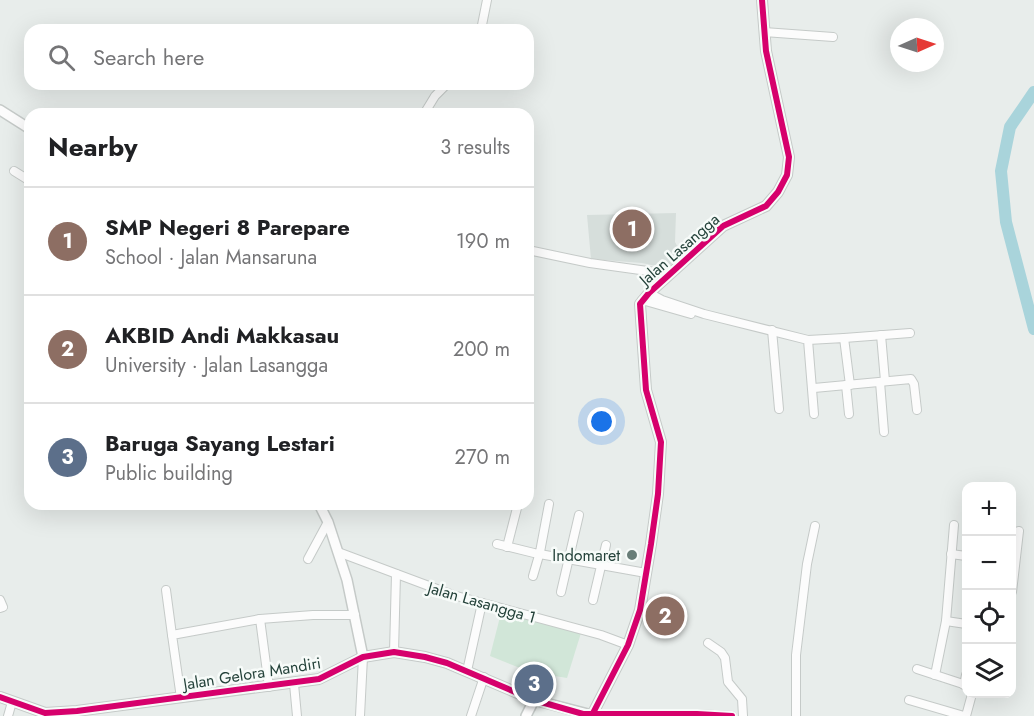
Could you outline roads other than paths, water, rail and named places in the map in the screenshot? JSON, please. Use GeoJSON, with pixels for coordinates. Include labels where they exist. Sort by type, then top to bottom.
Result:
{"type":"FeatureCollection","features":[{"type":"Feature","properties":{"kind":"street"},"geometry":{"type":"LineString","coordinates":[[482,24],[487,0]]}},
{"type":"Feature","properties":{"kind":"street","name":"Jalan Lasangga"},"geometry":{"type":"LineString","coordinates":[[596,715],[628,645],[640,610],[658,495],[661,435],[645,383],[640,309],[646,296],[723,226],[766,206],[778,192],[787,175],[789,157],[768,65],[762,0]]}},
{"type":"Feature","properties":{"kind":"street"},"geometry":{"type":"LineString","coordinates":[[764,32],[833,38]]}},
{"type":"Feature","properties":{"kind":"street"},"geometry":{"type":"LineString","coordinates":[[429,108],[442,90]]}},
{"type":"Feature","properties":{"kind":"street"},"geometry":{"type":"LineString","coordinates":[[0,110],[24,125]]}},
{"type":"Feature","properties":{"kind":"street"},"geometry":{"type":"LineString","coordinates":[[14,171],[24,177]]}},
{"type":"Feature","properties":{"kind":"street"},"geometry":{"type":"LineString","coordinates":[[534,251],[590,263],[669,274]]}},
{"type":"Feature","properties":{"kind":"street"},"geometry":{"type":"LineString","coordinates":[[646,296],[694,315],[704,314],[808,340],[910,333]]}},
{"type":"Feature","properties":{"kind":"street"},"geometry":{"type":"LineString","coordinates":[[772,330],[779,410]]}},
{"type":"Feature","properties":{"kind":"street"},"geometry":{"type":"LineString","coordinates":[[881,334],[884,432]]}},
{"type":"Feature","properties":{"kind":"street"},"geometry":{"type":"LineString","coordinates":[[844,338],[849,414]]}},
{"type":"Feature","properties":{"kind":"street"},"geometry":{"type":"LineString","coordinates":[[808,340],[814,414]]}},
{"type":"Feature","properties":{"kind":"street"},"geometry":{"type":"LineString","coordinates":[[813,388],[908,379],[913,381],[917,410]]}},
{"type":"Feature","properties":{"kind":"street"},"geometry":{"type":"LineString","coordinates":[[532,576],[540,552],[549,504]]}},
{"type":"Feature","properties":{"kind":"street"},"geometry":{"type":"LineString","coordinates":[[322,510],[338,552],[355,615],[363,657],[360,716]]}},
{"type":"Feature","properties":{"kind":"street"},"geometry":{"type":"LineString","coordinates":[[507,546],[516,510]]}},
{"type":"Feature","properties":{"kind":"street"},"geometry":{"type":"LineString","coordinates":[[561,591],[579,515]]}},
{"type":"Feature","properties":{"kind":"street"},"geometry":{"type":"LineString","coordinates":[[308,559],[328,522]]}},
{"type":"Feature","properties":{"kind":"street"},"geometry":{"type":"LineString","coordinates":[[935,675],[946,621],[954,525]]}},
{"type":"Feature","properties":{"kind":"street"},"geometry":{"type":"LineString","coordinates":[[796,716],[796,655],[807,564],[815,526]]}},
{"type":"Feature","properties":{"kind":"street"},"geometry":{"type":"LineString","coordinates":[[1016,543],[1018,531]]}},
{"type":"Feature","properties":{"kind":"street"},"geometry":{"type":"LineString","coordinates":[[497,544],[646,573]]}},
{"type":"Feature","properties":{"kind":"street"},"geometry":{"type":"LineString","coordinates":[[593,600],[606,545]]}},
{"type":"Feature","properties":{"kind":"street","name":"Jalan Lasangga 1"},"geometry":{"type":"LineString","coordinates":[[338,552],[430,587],[601,635],[628,645]]}},
{"type":"Feature","properties":{"kind":"street"},"geometry":{"type":"LineString","coordinates":[[951,554],[962,555]]}},
{"type":"Feature","properties":{"kind":"street"},"geometry":{"type":"LineString","coordinates":[[394,652],[396,574]]}},
{"type":"Feature","properties":{"kind":"street"},"geometry":{"type":"LineString","coordinates":[[166,590],[181,698]]}},
{"type":"Feature","properties":{"kind":"street"},"geometry":{"type":"LineString","coordinates":[[0,600],[3,607],[0,608]]}},
{"type":"Feature","properties":{"kind":"street"},"geometry":{"type":"LineString","coordinates":[[467,671],[482,603]]}},
{"type":"Feature","properties":{"kind":"street"},"geometry":{"type":"LineString","coordinates":[[172,635],[260,619],[355,615]]}},
{"type":"Feature","properties":{"kind":"street"},"geometry":{"type":"LineString","coordinates":[[260,619],[268,687]]}},
{"type":"Feature","properties":{"kind":"street"},"geometry":{"type":"LineString","coordinates":[[946,621],[962,623]]}},
{"type":"Feature","properties":{"kind":"street"},"geometry":{"type":"LineString","coordinates":[[708,643],[721,652],[725,658],[729,684],[742,699],[743,716]]}},
{"type":"Feature","properties":{"kind":"street","name":"Jalan Gelora Mandiri"},"geometry":{"type":"LineString","coordinates":[[0,697],[45,713],[78,714],[294,684],[331,675],[363,657],[394,652],[425,657],[484,677],[534,700],[596,715]]}},
{"type":"Feature","properties":{"kind":"street"},"geometry":{"type":"LineString","coordinates":[[917,669],[962,684]]}},
{"type":"Feature","properties":{"kind":"street"},"geometry":{"type":"LineString","coordinates":[[471,716],[484,677]]}},
{"type":"Feature","properties":{"kind":"street"},"geometry":{"type":"LineString","coordinates":[[294,684],[297,716]]}},
{"type":"Feature","properties":{"kind":"street"},"geometry":{"type":"LineString","coordinates":[[909,700],[965,716],[970,698]]}},
{"type":"Feature","properties":{"kind":"street"},"geometry":{"type":"LineString","coordinates":[[526,716],[534,700]]}},
{"type":"Feature","properties":{"kind":"street"},"geometry":{"type":"LineString","coordinates":[[8,716],[12,702]]}},
{"type":"Feature","properties":{"kind":"street"},"geometry":{"type":"LineString","coordinates":[[596,715],[732,716]]}},
{"type":"Feature","properties":{"kind":"waterway"},"geometry":{"type":"LineString","coordinates":[[1034,92],[1010,127],[1001,171],[1006,222],[1034,329]]}},
{"type":"Feature","properties":{"kind":"place","name":"SMP Negeri 8 Parepare"},"geometry":{"type":"Point","coordinates":[632,229]}},
{"type":"Feature","properties":{"kind":"place","name":"Indomaret"},"geometry":{"type":"Point","coordinates":[632,555]}},
{"type":"Feature","properties":{"kind":"place","name":"AKBID Andi Makkasau"},"geometry":{"type":"Point","coordinates":[665,616]}},
{"type":"Feature","properties":{"kind":"place","name":"Baruga Sayang Lestari"},"geometry":{"type":"Point","coordinates":[534,684]}}]}
